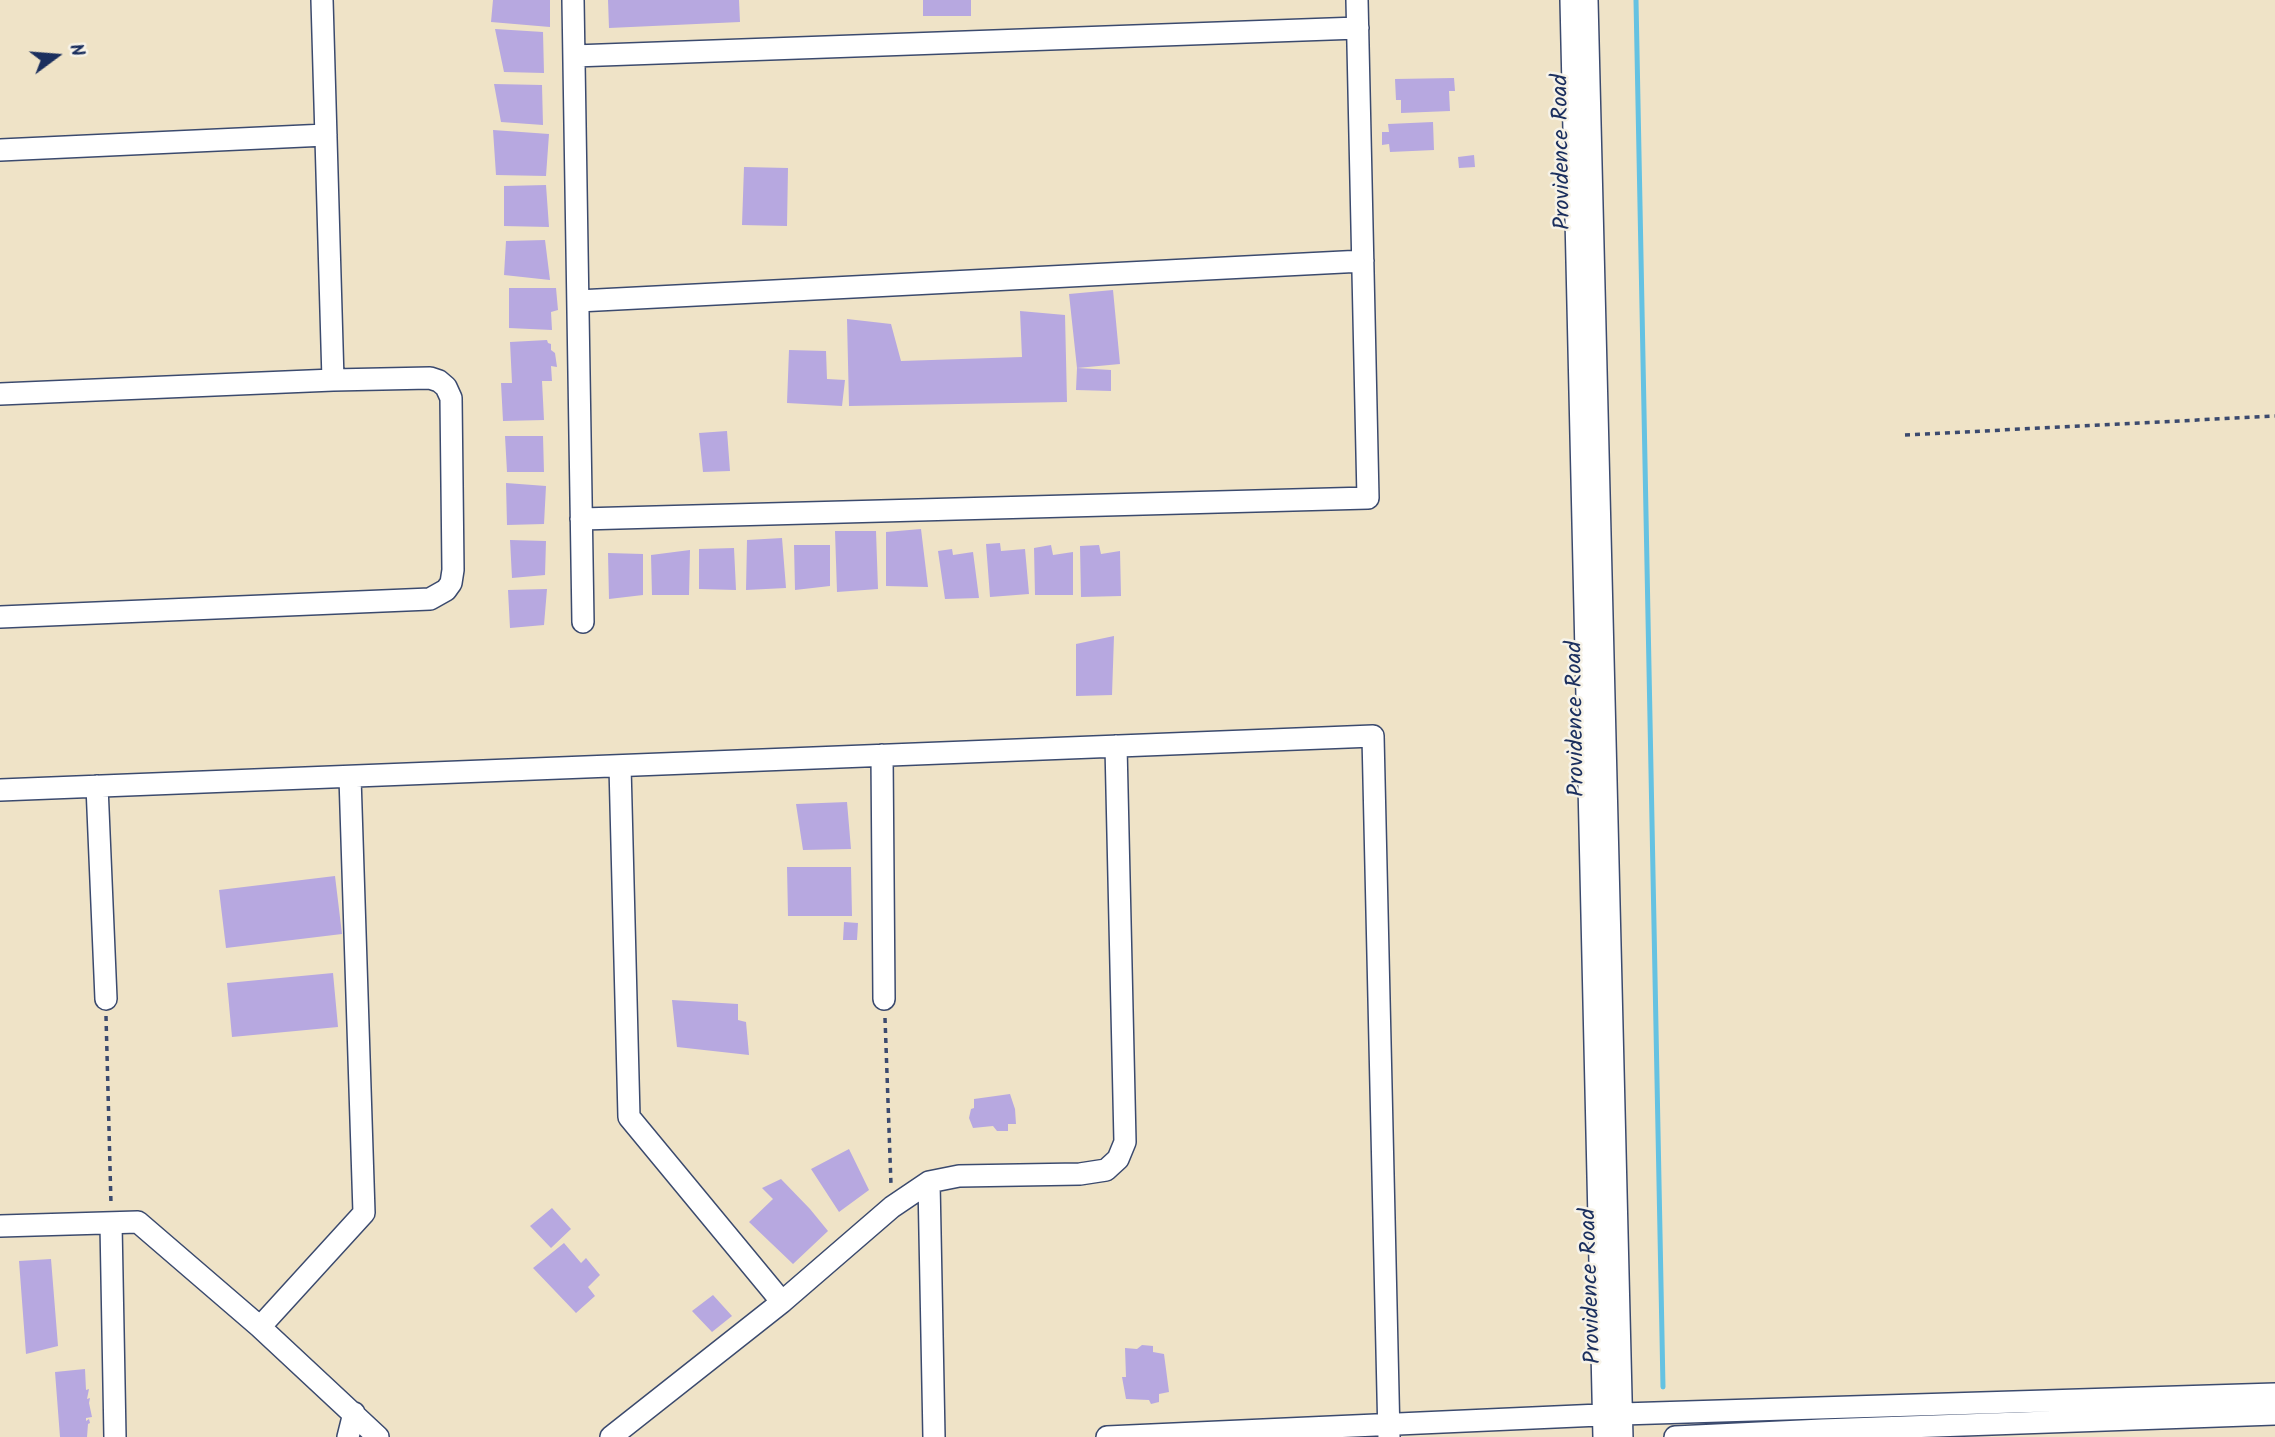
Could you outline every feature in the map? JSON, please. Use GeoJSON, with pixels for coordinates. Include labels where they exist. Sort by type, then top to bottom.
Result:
{"type":"FeatureCollection","features":[{"type":"Feature","properties":{"kind":"street"},"geometry":{"type":"LineString","coordinates":[[322,0],[333,380]]}},
{"type":"Feature","properties":{"kind":"street"},"geometry":{"type":"LineString","coordinates":[[573,0],[583,622]]}},
{"type":"Feature","properties":{"kind":"street"},"geometry":{"type":"LineString","coordinates":[[581,520],[1368,498],[1357,0]]}},
{"type":"Feature","properties":{"kind":"street","name":"Providence Road"},"geometry":{"type":"LineString","coordinates":[[1571,0],[1613,1414],[1622,1437]]}},
{"type":"Feature","properties":{"kind":"street","name":"Providence Road"},"geometry":{"type":"LineString","coordinates":[[1587,0],[1613,1414],[1605,1437]]}},
{"type":"Feature","properties":{"kind":"street"},"geometry":{"type":"LineString","coordinates":[[574,56],[1358,28]]}},
{"type":"Feature","properties":{"kind":"street"},"geometry":{"type":"LineString","coordinates":[[0,150],[326,135]]}},
{"type":"Feature","properties":{"kind":"street"},"geometry":{"type":"LineString","coordinates":[[578,302],[1363,261]]}},
{"type":"Feature","properties":{"kind":"street"},"geometry":{"type":"LineString","coordinates":[[0,394],[430,378],[446,387],[451,398],[453,570],[451,583],[446,590],[430,599],[0,617]]}},
{"type":"Feature","properties":{"kind":"street"},"geometry":{"type":"LineString","coordinates":[[0,790],[1373,736],[1389,1431]]}},
{"type":"Feature","properties":{"kind":"street"},"geometry":{"type":"LineString","coordinates":[[611,1437],[782,1302],[892,1207],[929,1182],[959,1175],[1080,1174],[1106,1170],[1118,1159],[1125,1142],[1116,746]]}},
{"type":"Feature","properties":{"kind":"street"},"geometry":{"type":"LineString","coordinates":[[881,755],[884,999]]}},
{"type":"Feature","properties":{"kind":"street"},"geometry":{"type":"LineString","coordinates":[[620,766],[629,1116],[782,1302]]}},
{"type":"Feature","properties":{"kind":"street"},"geometry":{"type":"LineString","coordinates":[[260,1327],[364,1213],[350,777]]}},
{"type":"Feature","properties":{"kind":"street"},"geometry":{"type":"LineString","coordinates":[[97,786],[106,999]]}},
{"type":"Feature","properties":{"kind":"street"},"geometry":{"type":"LineString","coordinates":[[929,1182],[934,1437]]}},
{"type":"Feature","properties":{"kind":"street"},"geometry":{"type":"LineString","coordinates":[[0,1226],[138,1222],[260,1327],[378,1437]]}},
{"type":"Feature","properties":{"kind":"street"},"geometry":{"type":"LineString","coordinates":[[111,1224],[115,1437]]}},
{"type":"Feature","properties":{"kind":"street"},"geometry":{"type":"LineString","coordinates":[[1675,1437],[2275,1394]]}},
{"type":"Feature","properties":{"kind":"street"},"geometry":{"type":"LineString","coordinates":[[348,1437],[354,1413]]}},
{"type":"Feature","properties":{"kind":"street"},"geometry":{"type":"LineString","coordinates":[[1107,1437],[1389,1431],[1613,1414],[1822,1425],[2275,1415]]}},
{"type":"Feature","properties":{"kind":"path"},"geometry":{"type":"LineString","coordinates":[[1905,435],[2275,416]]}},
{"type":"Feature","properties":{"kind":"path"},"geometry":{"type":"LineString","coordinates":[[106,999],[111,1224]]}},
{"type":"Feature","properties":{"kind":"path"},"geometry":{"type":"LineString","coordinates":[[884,999],[892,1207]]}},
{"type":"Feature","properties":{"kind":"building"},"geometry":{"type":"Polygon","coordinates":[[[493,0],[550,0],[550,27],[491,22],[493,0]]]}},
{"type":"Feature","properties":{"kind":"building"},"geometry":{"type":"Polygon","coordinates":[[[608,0],[739,0],[740,22],[609,28],[608,0]]]}},
{"type":"Feature","properties":{"kind":"building"},"geometry":{"type":"Polygon","coordinates":[[[923,0],[971,0],[971,16],[923,16],[923,0]]]}},
{"type":"Feature","properties":{"kind":"building"},"geometry":{"type":"Polygon","coordinates":[[[495,29],[543,32],[544,73],[504,72],[495,29]]]}},
{"type":"Feature","properties":{"kind":"building"},"geometry":{"type":"Polygon","coordinates":[[[1454,78],[1455,91],[1449,91],[1450,111],[1401,113],[1401,100],[1396,100],[1395,79],[1454,78]]]}},
{"type":"Feature","properties":{"kind":"building"},"geometry":{"type":"Polygon","coordinates":[[[494,84],[542,85],[543,125],[501,122],[494,84]]]}},
{"type":"Feature","properties":{"kind":"building"},"geometry":{"type":"Polygon","coordinates":[[[1433,122],[1434,150],[1390,152],[1389,144],[1382,145],[1382,132],[1389,132],[1388,124],[1433,122]]]}},
{"type":"Feature","properties":{"kind":"building"},"geometry":{"type":"Polygon","coordinates":[[[493,130],[549,134],[546,176],[496,175],[493,130]]]}},
{"type":"Feature","properties":{"kind":"building"},"geometry":{"type":"Polygon","coordinates":[[[1474,155],[1475,167],[1459,168],[1458,157],[1474,155]]]}},
{"type":"Feature","properties":{"kind":"building"},"geometry":{"type":"Polygon","coordinates":[[[744,167],[788,168],[787,226],[742,225],[744,167]]]}},
{"type":"Feature","properties":{"kind":"building"},"geometry":{"type":"Polygon","coordinates":[[[546,185],[549,227],[504,226],[504,186],[546,185]]]}},
{"type":"Feature","properties":{"kind":"building"},"geometry":{"type":"Polygon","coordinates":[[[545,240],[550,280],[504,275],[506,241],[545,240]]]}},
{"type":"Feature","properties":{"kind":"building"},"geometry":{"type":"Polygon","coordinates":[[[509,288],[556,288],[558,310],[551,312],[552,330],[509,328],[509,288]]]}},
{"type":"Feature","properties":{"kind":"building"},"geometry":{"type":"Polygon","coordinates":[[[1113,290],[1120,364],[1077,368],[1069,294],[1113,290]]]}},
{"type":"Feature","properties":{"kind":"building"},"geometry":{"type":"Polygon","coordinates":[[[1020,311],[1065,315],[1067,402],[849,406],[847,319],[891,324],[901,361],[1022,357],[1020,311]]]}},
{"type":"Feature","properties":{"kind":"building"},"geometry":{"type":"Polygon","coordinates":[[[547,340],[555,353],[557,367],[551,366],[552,381],[542,381],[544,420],[503,421],[501,383],[512,383],[510,342],[547,340]]]}},
{"type":"Feature","properties":{"kind":"building"},"geometry":{"type":"Polygon","coordinates":[[[789,350],[826,351],[827,379],[845,380],[842,406],[787,403],[789,350]]]}},
{"type":"Feature","properties":{"kind":"building"},"geometry":{"type":"Polygon","coordinates":[[[1077,368],[1111,370],[1111,391],[1076,390],[1077,368]]]}},
{"type":"Feature","properties":{"kind":"building"},"geometry":{"type":"Polygon","coordinates":[[[727,431],[730,471],[703,472],[699,433],[727,431]]]}},
{"type":"Feature","properties":{"kind":"building"},"geometry":{"type":"Polygon","coordinates":[[[505,436],[543,436],[544,472],[507,472],[505,436]]]}},
{"type":"Feature","properties":{"kind":"building"},"geometry":{"type":"Polygon","coordinates":[[[506,483],[546,486],[544,524],[507,525],[506,483]]]}},
{"type":"Feature","properties":{"kind":"building"},"geometry":{"type":"Polygon","coordinates":[[[921,529],[928,587],[886,586],[886,532],[921,529]]]}},
{"type":"Feature","properties":{"kind":"building"},"geometry":{"type":"Polygon","coordinates":[[[835,531],[876,531],[878,589],[837,592],[835,531]]]}},
{"type":"Feature","properties":{"kind":"building"},"geometry":{"type":"Polygon","coordinates":[[[782,538],[786,588],[746,590],[747,540],[782,538]]]}},
{"type":"Feature","properties":{"kind":"building"},"geometry":{"type":"Polygon","coordinates":[[[510,540],[546,541],[545,575],[512,578],[510,540]]]}},
{"type":"Feature","properties":{"kind":"building"},"geometry":{"type":"Polygon","coordinates":[[[1000,543],[1001,551],[1025,549],[1029,594],[990,597],[986,544],[1000,543]]]}},
{"type":"Feature","properties":{"kind":"building"},"geometry":{"type":"Polygon","coordinates":[[[794,545],[830,545],[830,586],[795,590],[794,545]]]}},
{"type":"Feature","properties":{"kind":"building"},"geometry":{"type":"Polygon","coordinates":[[[1051,545],[1053,555],[1073,552],[1073,595],[1035,595],[1034,548],[1051,545]]]}},
{"type":"Feature","properties":{"kind":"building"},"geometry":{"type":"Polygon","coordinates":[[[1099,545],[1101,554],[1120,551],[1121,596],[1081,597],[1080,546],[1099,545]]]}},
{"type":"Feature","properties":{"kind":"building"},"geometry":{"type":"Polygon","coordinates":[[[734,548],[736,590],[699,589],[699,549],[734,548]]]}},
{"type":"Feature","properties":{"kind":"building"},"geometry":{"type":"Polygon","coordinates":[[[952,549],[953,555],[973,552],[979,598],[945,599],[938,551],[952,549]]]}},
{"type":"Feature","properties":{"kind":"building"},"geometry":{"type":"Polygon","coordinates":[[[690,550],[689,595],[652,595],[651,555],[690,550]]]}},
{"type":"Feature","properties":{"kind":"building"},"geometry":{"type":"Polygon","coordinates":[[[608,553],[643,554],[643,595],[609,599],[608,553]]]}},
{"type":"Feature","properties":{"kind":"building"},"geometry":{"type":"Polygon","coordinates":[[[547,589],[544,625],[510,628],[508,590],[547,589]]]}},
{"type":"Feature","properties":{"kind":"building"},"geometry":{"type":"Polygon","coordinates":[[[1114,636],[1112,695],[1076,696],[1076,644],[1114,636]]]}},
{"type":"Feature","properties":{"kind":"building"},"geometry":{"type":"Polygon","coordinates":[[[847,802],[851,849],[803,850],[796,804],[847,802]]]}},
{"type":"Feature","properties":{"kind":"building"},"geometry":{"type":"Polygon","coordinates":[[[787,867],[851,867],[852,916],[788,916],[787,867]]]}},
{"type":"Feature","properties":{"kind":"building"},"geometry":{"type":"Polygon","coordinates":[[[335,876],[342,934],[226,948],[219,890],[335,876]]]}},
{"type":"Feature","properties":{"kind":"building"},"geometry":{"type":"Polygon","coordinates":[[[844,922],[858,923],[857,940],[843,940],[844,922]]]}},
{"type":"Feature","properties":{"kind":"building"},"geometry":{"type":"Polygon","coordinates":[[[333,973],[338,1027],[232,1037],[227,983],[333,973]]]}},
{"type":"Feature","properties":{"kind":"building"},"geometry":{"type":"Polygon","coordinates":[[[672,1000],[738,1004],[738,1020],[746,1022],[749,1055],[677,1047],[672,1000]]]}},
{"type":"Feature","properties":{"kind":"building"},"geometry":{"type":"Polygon","coordinates":[[[1010,1094],[1016,1124],[1008,1124],[1008,1131],[997,1131],[993,1126],[973,1128],[969,1118],[971,1109],[974,1108],[974,1099],[1010,1094]]]}},
{"type":"Feature","properties":{"kind":"building"},"geometry":{"type":"Polygon","coordinates":[[[849,1149],[869,1190],[839,1212],[811,1169],[849,1149]]]}},
{"type":"Feature","properties":{"kind":"building"},"geometry":{"type":"Polygon","coordinates":[[[781,1179],[828,1231],[793,1264],[749,1222],[773,1199],[762,1188],[781,1179]]]}},
{"type":"Feature","properties":{"kind":"building"},"geometry":{"type":"Polygon","coordinates":[[[552,1208],[571,1229],[551,1248],[530,1226],[552,1208]]]}},
{"type":"Feature","properties":{"kind":"building"},"geometry":{"type":"Polygon","coordinates":[[[564,1243],[581,1263],[586,1258],[600,1275],[588,1287],[595,1296],[576,1313],[533,1268],[564,1243]]]}},
{"type":"Feature","properties":{"kind":"building"},"geometry":{"type":"Polygon","coordinates":[[[51,1259],[58,1346],[26,1354],[19,1261],[51,1259]]]}},
{"type":"Feature","properties":{"kind":"building"},"geometry":{"type":"Polygon","coordinates":[[[713,1295],[732,1316],[712,1332],[692,1311],[713,1295]]]}},
{"type":"Feature","properties":{"kind":"building"},"geometry":{"type":"Polygon","coordinates":[[[1142,1345],[1153,1346],[1153,1352],[1164,1354],[1169,1392],[1159,1394],[1159,1402],[1151,1404],[1149,1400],[1126,1399],[1122,1377],[1126,1377],[1125,1348],[1137,1349],[1142,1345]]]}},
{"type":"Feature","properties":{"kind":"building"},"geometry":{"type":"Polygon","coordinates":[[[85,1369],[86,1390],[89,1389],[87,1399],[90,1398],[92,1417],[86,1418],[90,1423],[87,1437],[60,1437],[55,1372],[85,1369]]]}},
{"type":"Feature","properties":{"kind":"waterway"},"geometry":{"type":"LineString","coordinates":[[1636,0],[1663,1387]]}}]}
